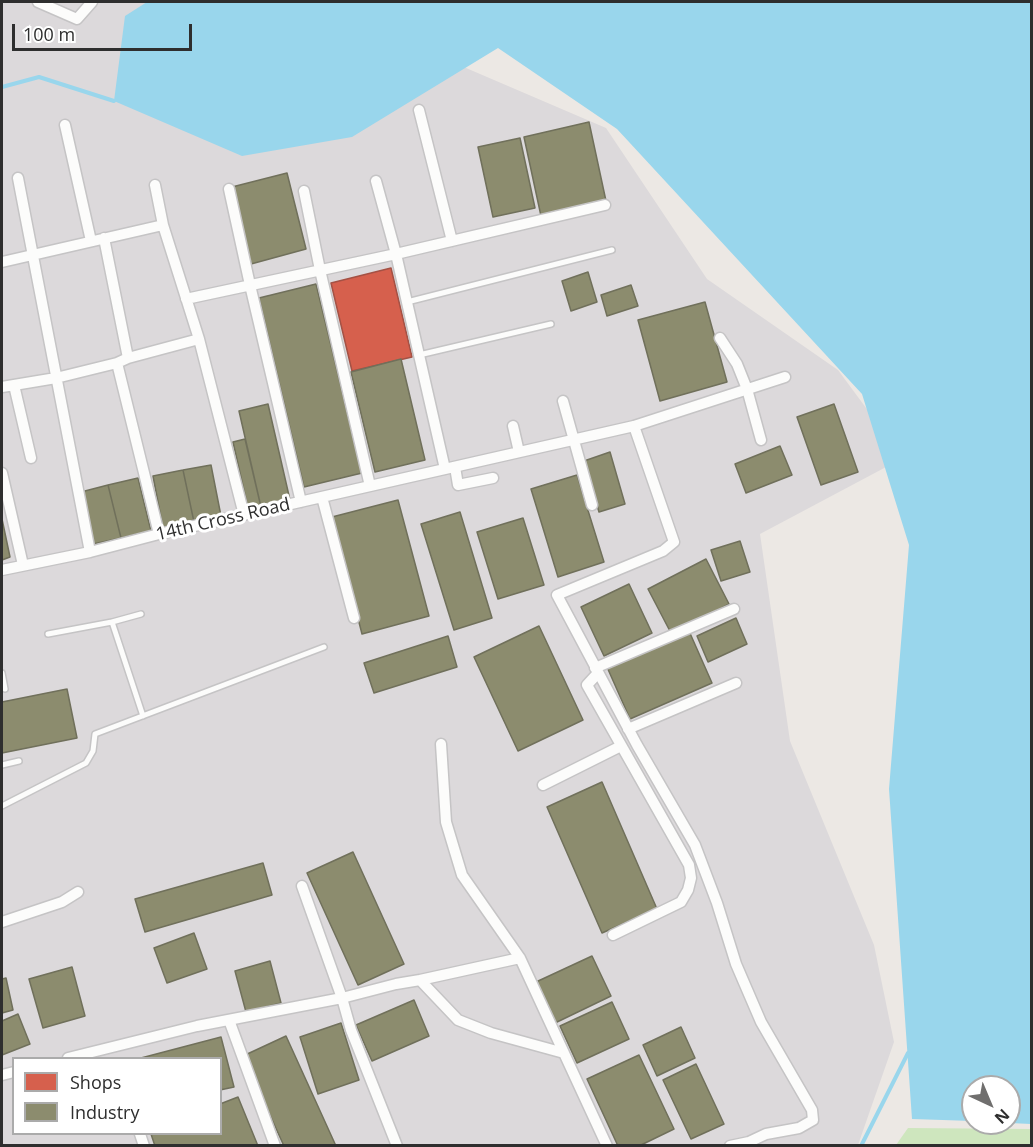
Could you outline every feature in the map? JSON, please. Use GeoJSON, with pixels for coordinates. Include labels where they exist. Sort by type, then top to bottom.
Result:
{"type":"FeatureCollection","features":[{"type":"Feature","properties":{"kind":"street"},"geometry":{"type":"LineString","coordinates":[[38,2],[77,20],[92,2]]}},
{"type":"Feature","properties":{"kind":"street"},"geometry":{"type":"LineString","coordinates":[[419,110],[452,241]]}},
{"type":"Feature","properties":{"kind":"street"},"geometry":{"type":"LineString","coordinates":[[65,125],[91,241]]}},
{"type":"Feature","properties":{"kind":"street"},"geometry":{"type":"LineString","coordinates":[[18,177],[90,552]]}},
{"type":"Feature","properties":{"kind":"street"},"geometry":{"type":"LineString","coordinates":[[376,181],[396,254],[419,356],[450,468],[458,485],[493,478]]}},
{"type":"Feature","properties":{"kind":"street"},"geometry":{"type":"LineString","coordinates":[[155,185],[163,225],[198,339],[244,515]]}},
{"type":"Feature","properties":{"kind":"street"},"geometry":{"type":"LineString","coordinates":[[229,189],[301,502]]}},
{"type":"Feature","properties":{"kind":"street"},"geometry":{"type":"LineString","coordinates":[[304,191],[370,486]]}},
{"type":"Feature","properties":{"kind":"street"},"geometry":{"type":"LineString","coordinates":[[186,299],[396,254],[605,205]]}},
{"type":"Feature","properties":{"kind":"street"},"geometry":{"type":"LineString","coordinates":[[2,262],[163,225]]}},
{"type":"Feature","properties":{"kind":"street"},"geometry":{"type":"LineString","coordinates":[[104,238],[128,358]]}},
{"type":"Feature","properties":{"kind":"street"},"geometry":{"type":"LineString","coordinates":[[720,338],[737,364],[747,389],[761,440]]}},
{"type":"Feature","properties":{"kind":"street"},"geometry":{"type":"LineString","coordinates":[[2,387],[56,378],[198,339]]}},
{"type":"Feature","properties":{"kind":"street"},"geometry":{"type":"LineString","coordinates":[[117,363],[159,534]]}},
{"type":"Feature","properties":{"kind":"street","name":"14th Cross Road"},"geometry":{"type":"LineString","coordinates":[[2,570],[90,552],[159,534],[634,426],[785,377]]}},
{"type":"Feature","properties":{"kind":"street"},"geometry":{"type":"LineString","coordinates":[[14,385],[31,458]]}},
{"type":"Feature","properties":{"kind":"street"},"geometry":{"type":"LineString","coordinates":[[562,401],[592,505]]}},
{"type":"Feature","properties":{"kind":"street"},"geometry":{"type":"LineString","coordinates":[[513,426],[519,452]]}},
{"type":"Feature","properties":{"kind":"street"},"geometry":{"type":"LineString","coordinates":[[634,426],[674,542],[663,551],[557,596],[628,729],[695,845],[711,885],[736,964],[761,1022],[812,1110],[813,1120],[799,1128],[766,1134],[750,1144],[730,1146]]}},
{"type":"Feature","properties":{"kind":"street"},"geometry":{"type":"LineString","coordinates":[[2,473],[23,565]]}},
{"type":"Feature","properties":{"kind":"street"},"geometry":{"type":"LineString","coordinates":[[322,497],[354,618]]}},
{"type":"Feature","properties":{"kind":"street"},"geometry":{"type":"LineString","coordinates":[[613,935],[681,902],[688,890],[689,866],[587,685],[597,670],[734,609]]}},
{"type":"Feature","properties":{"kind":"street"},"geometry":{"type":"LineString","coordinates":[[628,729],[736,683]]}},
{"type":"Feature","properties":{"kind":"street"},"geometry":{"type":"LineString","coordinates":[[441,744],[446,822],[462,875],[520,958],[607,1146]]}},
{"type":"Feature","properties":{"kind":"street"},"geometry":{"type":"LineString","coordinates":[[543,785],[621,746]]}},
{"type":"Feature","properties":{"kind":"street"},"geometry":{"type":"LineString","coordinates":[[302,886],[351,1030],[398,1146]]}},
{"type":"Feature","properties":{"kind":"street"},"geometry":{"type":"LineString","coordinates":[[2,922],[62,902],[78,892]]}},
{"type":"Feature","properties":{"kind":"street"},"geometry":{"type":"LineString","coordinates":[[76,1057],[197,1026],[342,998],[396,984],[520,958]]}},
{"type":"Feature","properties":{"kind":"street"},"geometry":{"type":"LineString","coordinates":[[420,980],[458,1020],[491,1033],[564,1053]]}},
{"type":"Feature","properties":{"kind":"street"},"geometry":{"type":"LineString","coordinates":[[229,1020],[275,1146]]}},
{"type":"Feature","properties":{"kind":"street"},"geometry":{"type":"LineString","coordinates":[[113,1047],[116,1057]]}},
{"type":"Feature","properties":{"kind":"lane"},"geometry":{"type":"LineString","coordinates":[[407,302],[612,250]]}},
{"type":"Feature","properties":{"kind":"lane"},"geometry":{"type":"LineString","coordinates":[[419,356],[551,324]]}},
{"type":"Feature","properties":{"kind":"lane"},"geometry":{"type":"LineString","coordinates":[[48,634],[141,614]]}},
{"type":"Feature","properties":{"kind":"lane"},"geometry":{"type":"LineString","coordinates":[[112,622],[142,716]]}},
{"type":"Feature","properties":{"kind":"lane"},"geometry":{"type":"LineString","coordinates":[[2,807],[86,763],[93,750],[95,734],[324,646]]}},
{"type":"Feature","properties":{"kind":"lane"},"geometry":{"type":"LineString","coordinates":[[2,673],[5,689]]}},
{"type":"Feature","properties":{"kind":"lane"},"geometry":{"type":"LineString","coordinates":[[2,765],[19,761]]}},
{"type":"Feature","properties":{"kind":"shaded area"},"geometry":{"type":"Polygon","coordinates":[[[2,2],[312,2],[606,128],[707,279],[838,370],[903,458],[760,534],[790,741],[874,945],[894,1042],[858,1145],[2,1146],[2,2]]]}},
{"type":"Feature","properties":{"kind":"green space"},"geometry":{"type":"Polygon","coordinates":[[[908,1128],[961,1128],[961,1135],[1021,1135],[1021,1129],[1031,1129],[1031,1145],[896,1145],[908,1128]]]}},
{"type":"Feature","properties":{"kind":"water"},"geometry":{"type":"Polygon","coordinates":[[[147,2],[1031,2],[1031,1124],[1021,1124],[1021,1075],[961,1075],[961,1121],[912,1119],[889,789],[909,545],[862,394],[617,129],[498,48],[352,137],[242,156],[114,101],[125,16],[147,2]]]}},
{"type":"Feature","properties":{"kind":"building: Shops"},"geometry":{"type":"Polygon","coordinates":[[[391,268],[412,357],[352,371],[331,283],[391,268]]]}},
{"type":"Feature","properties":{"kind":"building: Industry"},"geometry":{"type":"Polygon","coordinates":[[[589,122],[606,201],[541,216],[524,137],[589,122]]]}},
{"type":"Feature","properties":{"kind":"building: Industry"},"geometry":{"type":"Polygon","coordinates":[[[520,138],[535,208],[493,217],[478,147],[520,138]]]}},
{"type":"Feature","properties":{"kind":"building: Industry"},"geometry":{"type":"Polygon","coordinates":[[[287,173],[306,249],[251,264],[232,187],[287,173]]]}},
{"type":"Feature","properties":{"kind":"building: Industry"},"geometry":{"type":"Polygon","coordinates":[[[588,272],[597,302],[571,311],[562,281],[588,272]]]}},
{"type":"Feature","properties":{"kind":"building: Industry"},"geometry":{"type":"Polygon","coordinates":[[[316,284],[362,473],[304,487],[259,298],[316,284]]]}},
{"type":"Feature","properties":{"kind":"building: Industry"},"geometry":{"type":"Polygon","coordinates":[[[631,285],[638,306],[607,316],[601,295],[631,285]]]}},
{"type":"Feature","properties":{"kind":"building: Industry"},"geometry":{"type":"Polygon","coordinates":[[[705,302],[727,382],[660,401],[638,320],[705,302]]]}},
{"type":"Feature","properties":{"kind":"building: Industry"},"geometry":{"type":"Polygon","coordinates":[[[401,359],[425,460],[375,472],[351,372],[401,359]]]}},
{"type":"Feature","properties":{"kind":"building: Industry"},"geometry":{"type":"Polygon","coordinates":[[[268,404],[290,500],[261,507],[239,411],[268,404]]]}},
{"type":"Feature","properties":{"kind":"building: Industry"},"geometry":{"type":"Polygon","coordinates":[[[834,404],[858,472],[821,485],[797,417],[834,404]]]}},
{"type":"Feature","properties":{"kind":"building: Industry"},"geometry":{"type":"Polygon","coordinates":[[[245,439],[261,507],[248,508],[233,442],[245,439]]]}},
{"type":"Feature","properties":{"kind":"building: Industry"},"geometry":{"type":"Polygon","coordinates":[[[780,446],[792,475],[746,493],[735,464],[780,446]]]}},
{"type":"Feature","properties":{"kind":"building: Industry"},"geometry":{"type":"Polygon","coordinates":[[[610,452],[625,504],[599,512],[584,461],[610,452]]]}},
{"type":"Feature","properties":{"kind":"building: Industry"},"geometry":{"type":"Polygon","coordinates":[[[211,465],[221,516],[194,522],[183,470],[211,465]]]}},
{"type":"Feature","properties":{"kind":"building: Industry"},"geometry":{"type":"Polygon","coordinates":[[[183,470],[194,522],[163,528],[153,476],[183,470]]]}},
{"type":"Feature","properties":{"kind":"building: Industry"},"geometry":{"type":"Polygon","coordinates":[[[577,475],[604,562],[558,577],[531,489],[577,475]]]}},
{"type":"Feature","properties":{"kind":"building: Industry"},"geometry":{"type":"Polygon","coordinates":[[[138,478],[151,531],[121,538],[108,485],[138,478]]]}},
{"type":"Feature","properties":{"kind":"building: Industry"},"geometry":{"type":"Polygon","coordinates":[[[108,485],[121,538],[93,544],[81,492],[108,485]]]}},
{"type":"Feature","properties":{"kind":"building: Industry"},"geometry":{"type":"Polygon","coordinates":[[[398,500],[429,616],[362,634],[332,517],[398,500]]]}},
{"type":"Feature","properties":{"kind":"building: Industry"},"geometry":{"type":"Polygon","coordinates":[[[460,512],[492,618],[454,630],[421,524],[460,512]]]}},
{"type":"Feature","properties":{"kind":"building: Industry"},"geometry":{"type":"Polygon","coordinates":[[[523,518],[544,585],[498,599],[477,532],[523,518]]]}},
{"type":"Feature","properties":{"kind":"building: Industry"},"geometry":{"type":"Polygon","coordinates":[[[2,519],[10,557],[2,560],[2,519]]]}},
{"type":"Feature","properties":{"kind":"building: Industry"},"geometry":{"type":"Polygon","coordinates":[[[740,541],[750,572],[721,581],[711,550],[740,541]]]}},
{"type":"Feature","properties":{"kind":"building: Industry"},"geometry":{"type":"Polygon","coordinates":[[[706,559],[729,604],[672,635],[648,589],[706,559]]]}},
{"type":"Feature","properties":{"kind":"building: Industry"},"geometry":{"type":"Polygon","coordinates":[[[629,584],[652,633],[604,656],[581,607],[629,584]]]}},
{"type":"Feature","properties":{"kind":"building: Industry"},"geometry":{"type":"Polygon","coordinates":[[[736,618],[747,644],[708,662],[697,636],[736,618]]]}},
{"type":"Feature","properties":{"kind":"building: Industry"},"geometry":{"type":"Polygon","coordinates":[[[539,626],[583,720],[518,751],[474,657],[539,626]]]}},
{"type":"Feature","properties":{"kind":"building: Industry"},"geometry":{"type":"Polygon","coordinates":[[[689,631],[712,683],[630,719],[607,667],[689,631]]]}},
{"type":"Feature","properties":{"kind":"building: Industry"},"geometry":{"type":"Polygon","coordinates":[[[448,636],[457,667],[374,693],[364,663],[448,636]]]}},
{"type":"Feature","properties":{"kind":"building: Industry"},"geometry":{"type":"Polygon","coordinates":[[[67,689],[77,738],[2,753],[2,702],[67,689]]]}},
{"type":"Feature","properties":{"kind":"building: Industry"},"geometry":{"type":"Polygon","coordinates":[[[602,782],[657,909],[602,933],[547,807],[602,782]]]}},
{"type":"Feature","properties":{"kind":"building: Industry"},"geometry":{"type":"Polygon","coordinates":[[[353,852],[404,964],[358,985],[307,873],[353,852]]]}},
{"type":"Feature","properties":{"kind":"building: Industry"},"geometry":{"type":"Polygon","coordinates":[[[263,863],[272,895],[145,932],[135,899],[263,863]]]}},
{"type":"Feature","properties":{"kind":"building: Industry"},"geometry":{"type":"Polygon","coordinates":[[[194,933],[207,969],[167,983],[154,948],[194,933]]]}},
{"type":"Feature","properties":{"kind":"building: Industry"},"geometry":{"type":"Polygon","coordinates":[[[592,956],[611,996],[555,1023],[536,982],[592,956]]]}},
{"type":"Feature","properties":{"kind":"building: Industry"},"geometry":{"type":"Polygon","coordinates":[[[270,961],[281,1003],[246,1012],[235,971],[270,961]]]}},
{"type":"Feature","properties":{"kind":"building: Industry"},"geometry":{"type":"Polygon","coordinates":[[[72,967],[85,1016],[43,1028],[29,979],[72,967]]]}},
{"type":"Feature","properties":{"kind":"building: Industry"},"geometry":{"type":"Polygon","coordinates":[[[6,978],[13,1010],[2,1013],[2,979],[6,978]]]}},
{"type":"Feature","properties":{"kind":"building: Industry"},"geometry":{"type":"Polygon","coordinates":[[[414,1000],[429,1036],[372,1061],[356,1025],[414,1000]]]}},
{"type":"Feature","properties":{"kind":"building: Industry"},"geometry":{"type":"Polygon","coordinates":[[[612,1002],[629,1039],[577,1063],[560,1026],[612,1002]]]}},
{"type":"Feature","properties":{"kind":"building: Industry"},"geometry":{"type":"Polygon","coordinates":[[[18,1014],[30,1044],[2,1055],[2,1021],[18,1014]]]}},
{"type":"Feature","properties":{"kind":"building: Industry"},"geometry":{"type":"Polygon","coordinates":[[[341,1023],[359,1080],[318,1094],[300,1037],[341,1023]]]}},
{"type":"Feature","properties":{"kind":"building: Industry"},"geometry":{"type":"Polygon","coordinates":[[[681,1027],[695,1058],[657,1076],[643,1045],[681,1027]]]}},
{"type":"Feature","properties":{"kind":"building: Industry"},"geometry":{"type":"Polygon","coordinates":[[[286,1036],[336,1146],[284,1146],[243,1056],[286,1036]]]}},
{"type":"Feature","properties":{"kind":"building: Industry"},"geometry":{"type":"Polygon","coordinates":[[[221,1037],[234,1087],[222,1090],[222,1057],[145,1057],[221,1037]]]}},
{"type":"Feature","properties":{"kind":"building: Industry"},"geometry":{"type":"Polygon","coordinates":[[[639,1055],[674,1129],[639,1146],[618,1146],[587,1079],[639,1055]]]}},
{"type":"Feature","properties":{"kind":"building: Industry"},"geometry":{"type":"Polygon","coordinates":[[[696,1064],[724,1124],[691,1139],[663,1080],[696,1064]]]}},
{"type":"Feature","properties":{"kind":"building: Industry"},"geometry":{"type":"Polygon","coordinates":[[[238,1097],[258,1146],[155,1146],[151,1135],[222,1135],[222,1103],[238,1097]]]}},
{"type":"Feature","properties":{"kind":"waterway"},"geometry":{"type":"LineString","coordinates":[[2,87],[39,77],[114,101]]}},
{"type":"Feature","properties":{"kind":"waterway"},"geometry":{"type":"LineString","coordinates":[[861,1146],[908,1053]]}}]}
